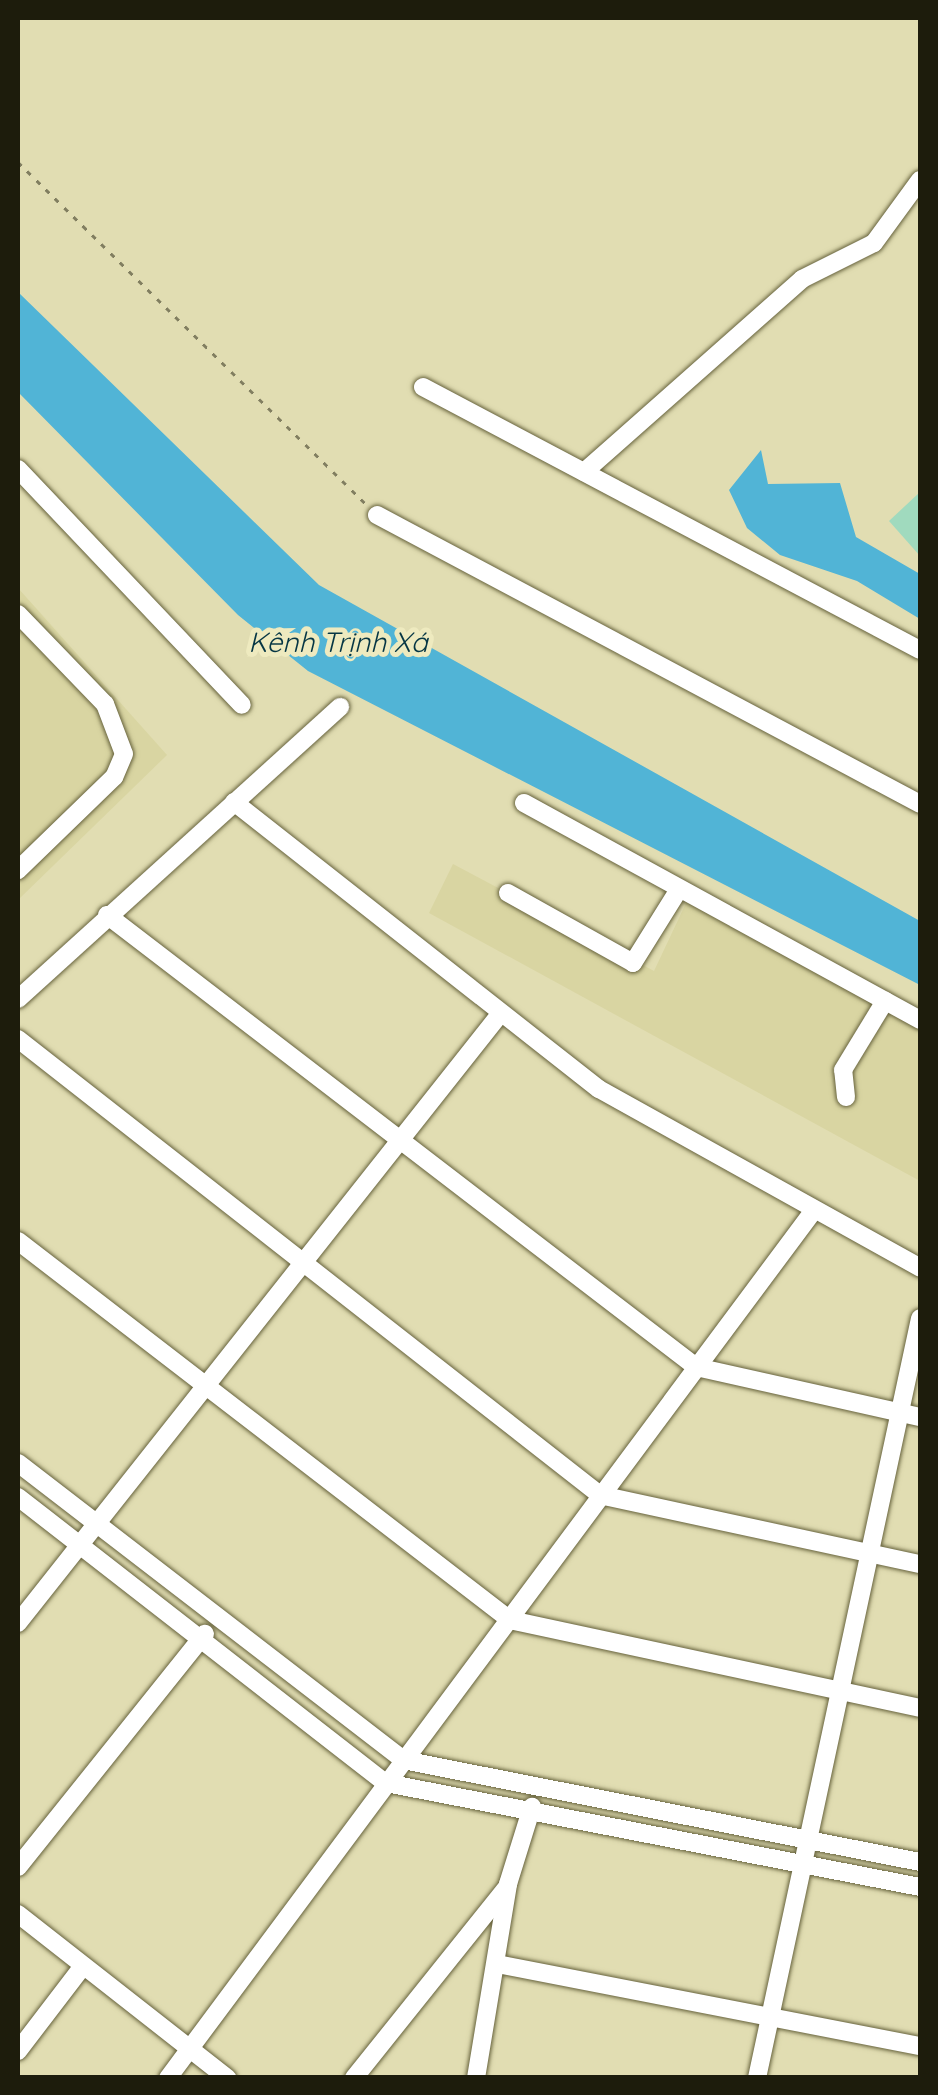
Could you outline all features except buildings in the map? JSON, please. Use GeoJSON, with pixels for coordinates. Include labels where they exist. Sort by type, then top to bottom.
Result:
{"type":"FeatureCollection","features":[{"type":"Feature","properties":{"kind":"street"},"geometry":{"type":"LineString","coordinates":[[584,472],[802,279],[874,243],[920,180]]}},
{"type":"Feature","properties":{"kind":"street"},"geometry":{"type":"LineString","coordinates":[[422,387],[920,650]]}},
{"type":"Feature","properties":{"kind":"street"},"geometry":{"type":"LineString","coordinates":[[18,469],[242,704]]}},
{"type":"Feature","properties":{"kind":"street"},"geometry":{"type":"LineString","coordinates":[[377,515],[920,804]]}},
{"type":"Feature","properties":{"kind":"street"},"geometry":{"type":"LineString","coordinates":[[18,614],[105,704],[124,754],[114,777],[18,870]]}},
{"type":"Feature","properties":{"kind":"street"},"geometry":{"type":"LineString","coordinates":[[18,998],[340,707]]}},
{"type":"Feature","properties":{"kind":"street"},"geometry":{"type":"LineString","coordinates":[[234,802],[599,1089],[812,1214],[920,1268]]}},
{"type":"Feature","properties":{"kind":"street"},"geometry":{"type":"LineString","coordinates":[[524,803],[920,1020]]}},
{"type":"Feature","properties":{"kind":"street"},"geometry":{"type":"LineString","coordinates":[[508,893],[633,963],[680,888]]}},
{"type":"Feature","properties":{"kind":"street"},"geometry":{"type":"LineString","coordinates":[[107,915],[400,1144],[696,1366],[920,1418]]}},
{"type":"Feature","properties":{"kind":"street"},"geometry":{"type":"LineString","coordinates":[[846,1097],[843,1070],[885,1001]]}},
{"type":"Feature","properties":{"kind":"street"},"geometry":{"type":"LineString","coordinates":[[18,1623],[500,1014]]}},
{"type":"Feature","properties":{"kind":"street"},"geometry":{"type":"LineString","coordinates":[[18,1040],[600,1495],[920,1564]]}},
{"type":"Feature","properties":{"kind":"street"},"geometry":{"type":"LineString","coordinates":[[168,2078],[812,1214]]}},
{"type":"Feature","properties":{"kind":"street"},"geometry":{"type":"LineString","coordinates":[[18,1240],[510,1620],[920,1708]]}},
{"type":"Feature","properties":{"kind":"street"},"geometry":{"type":"LineString","coordinates":[[758,2078],[812,1840],[920,1318]]}},
{"type":"Feature","properties":{"kind":"street"},"geometry":{"type":"LineString","coordinates":[[18,1464],[215,1621],[403,1760],[536,1792],[920,1862]]}},
{"type":"Feature","properties":{"kind":"street"},"geometry":{"type":"LineString","coordinates":[[18,1497],[199,1642],[386,1783],[530,1817],[920,1887]]}},
{"type":"Feature","properties":{"kind":"street"},"geometry":{"type":"LineString","coordinates":[[18,1868],[215,1621]]}},
{"type":"Feature","properties":{"kind":"street"},"geometry":{"type":"LineString","coordinates":[[476,2078],[508,1884],[536,1792]]}},
{"type":"Feature","properties":{"kind":"street"},"geometry":{"type":"LineString","coordinates":[[354,2078],[508,1884]]}},
{"type":"Feature","properties":{"kind":"street"},"geometry":{"type":"LineString","coordinates":[[18,1914],[228,2078]]}},
{"type":"Feature","properties":{"kind":"street"},"geometry":{"type":"LineString","coordinates":[[497,1964],[771,2014],[920,2046]]}},
{"type":"Feature","properties":{"kind":"street"},"geometry":{"type":"LineString","coordinates":[[18,2050],[84,1966]]}},
{"type":"Feature","properties":{"kind":"path"},"geometry":{"type":"LineString","coordinates":[[18,162],[377,515]]}},
{"type":"Feature","properties":{"kind":"shaded area"},"geometry":{"type":"Polygon","coordinates":[[[18,588],[167,755],[18,900],[18,588]]]}},
{"type":"Feature","properties":{"kind":"shaded area"},"geometry":{"type":"Polygon","coordinates":[[[453,864],[654,971],[687,901],[920,1028],[920,1181],[429,913],[453,864]]]}},
{"type":"Feature","properties":{"kind":"green space"},"geometry":{"type":"Polygon","coordinates":[[[920,492],[920,556],[889,521],[920,492]]]}},
{"type":"Feature","properties":{"kind":"water","name":"Kênh Trịnh Xá"},"geometry":{"type":"Polygon","coordinates":[[[18,292],[319,585],[920,921],[920,985],[308,671],[238,615],[18,392],[18,292]]]}},
{"type":"Feature","properties":{"kind":"water"},"geometry":{"type":"Polygon","coordinates":[[[761,450],[768,484],[840,483],[856,537],[920,574],[920,619],[857,581],[780,555],[747,528],[729,490],[761,450]]]}}]}
